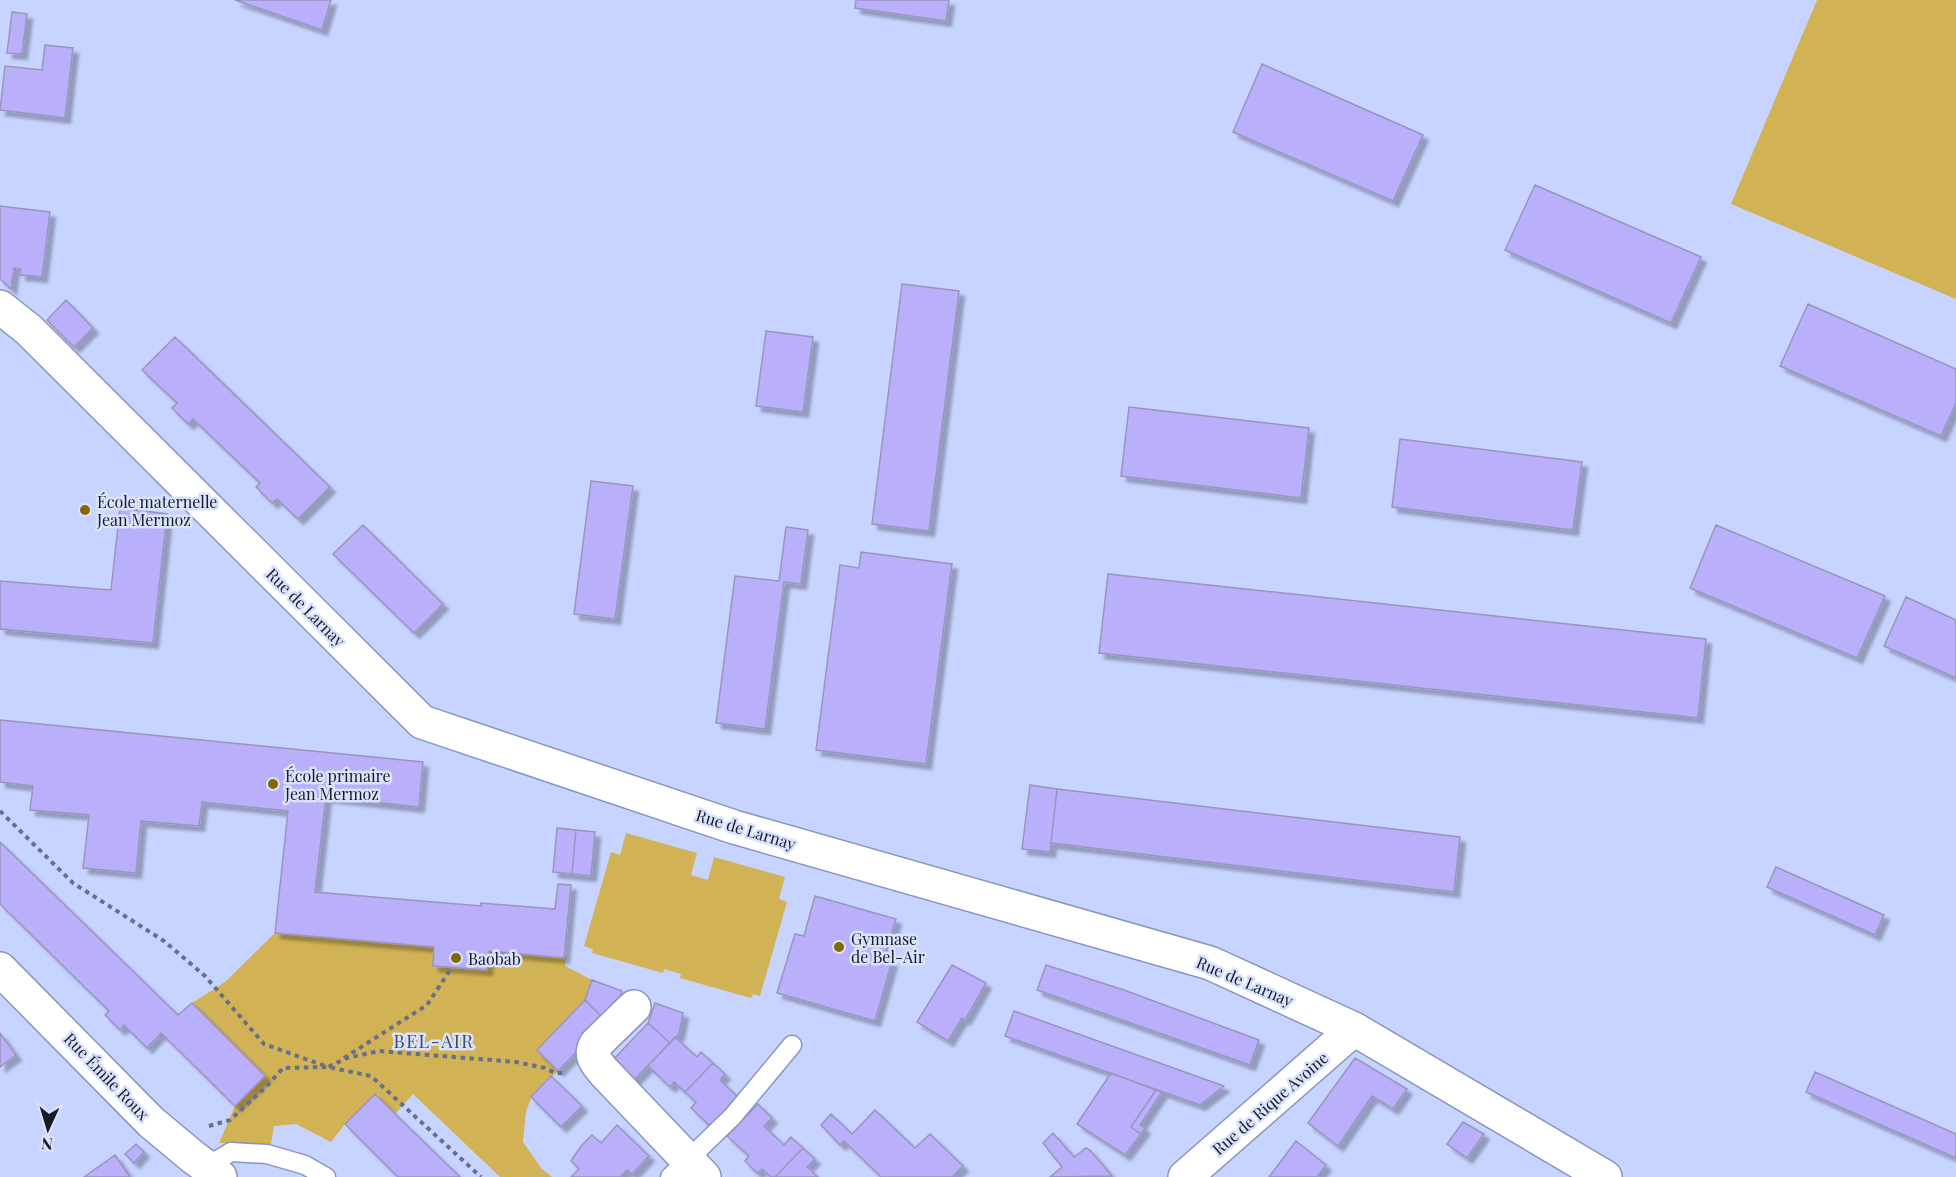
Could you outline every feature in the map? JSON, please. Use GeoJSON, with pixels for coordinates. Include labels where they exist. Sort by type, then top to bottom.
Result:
{"type":"FeatureCollection","features":[{"type":"Feature","properties":{"kind":"street","name":"Rue de Larnay"},"geometry":{"type":"LineString","coordinates":[[7,317],[422,722],[734,826],[1210,963],[1354,1029],[1605,1177]]}},
{"type":"Feature","properties":{"kind":"street","name":"Rue Émile Roux"},"geometry":{"type":"LineString","coordinates":[[0,969],[151,1122],[213,1172]]}},
{"type":"Feature","properties":{"kind":"street"},"geometry":{"type":"LineString","coordinates":[[634,1007],[594,1048],[594,1057],[604,1072],[688,1171]]}},
{"type":"Feature","properties":{"kind":"street","name":"Rue de Rique Avoine"},"geometry":{"type":"LineString","coordinates":[[1185,1177],[1354,1029]]}},
{"type":"Feature","properties":{"kind":"lane"},"geometry":{"type":"LineString","coordinates":[[688,1171],[792,1045]]}},
{"type":"Feature","properties":{"kind":"lane"},"geometry":{"type":"LineString","coordinates":[[213,1172],[231,1152],[267,1154],[304,1165],[326,1177]]}},
{"type":"Feature","properties":{"kind":"path"},"geometry":{"type":"LineString","coordinates":[[0,811],[74,883],[164,941],[205,976],[264,1044],[328,1067],[371,1076],[482,1177]]}},
{"type":"Feature","properties":{"kind":"path"},"geometry":{"type":"LineString","coordinates":[[328,1067],[427,1005],[452,967]]}},
{"type":"Feature","properties":{"kind":"path"},"geometry":{"type":"LineString","coordinates":[[170,1138],[230,1120],[283,1068],[328,1067],[347,1058],[379,1051],[516,1062],[545,1068],[555,1073],[604,1072]]}},
{"type":"Feature","properties":{"kind":"shaded area"},"geometry":{"type":"Polygon","coordinates":[[[1817,0],[1956,0],[1956,299],[1731,204],[1817,0]]]}},
{"type":"Feature","properties":{"kind":"shaded area"},"geometry":{"type":"Polygon","coordinates":[[[626,833],[697,853],[691,875],[708,880],[714,857],[785,877],[779,899],[787,902],[760,996],[753,994],[751,998],[680,978],[681,974],[664,969],[663,973],[592,953],[593,949],[584,946],[611,852],[620,855],[626,833]]]}},
{"type":"Feature","properties":{"kind":"shaded area"},"geometry":{"type":"Polygon","coordinates":[[[275,933],[434,947],[433,966],[486,970],[489,951],[563,958],[566,956],[565,966],[592,980],[585,1000],[537,1050],[558,1071],[531,1098],[526,1112],[523,1142],[542,1169],[552,1177],[500,1177],[413,1094],[395,1114],[375,1094],[345,1124],[331,1142],[296,1124],[274,1126],[271,1144],[219,1143],[235,1106],[265,1076],[192,1003],[225,982],[275,933]]]}},
{"type":"Feature","properties":{"kind":"building"},"geometry":{"type":"Polygon","coordinates":[[[235,0],[331,0],[322,30],[235,0]]]}},
{"type":"Feature","properties":{"kind":"building"},"geometry":{"type":"Polygon","coordinates":[[[856,0],[949,0],[946,21],[855,8],[856,0]]]}},
{"type":"Feature","properties":{"kind":"building"},"geometry":{"type":"Polygon","coordinates":[[[12,12],[27,14],[22,54],[7,53],[12,12]]]}},
{"type":"Feature","properties":{"kind":"building"},"geometry":{"type":"Polygon","coordinates":[[[45,45],[73,48],[65,118],[0,110],[5,66],[42,70],[45,45]]]}},
{"type":"Feature","properties":{"kind":"building"},"geometry":{"type":"Polygon","coordinates":[[[1262,64],[1423,135],[1393,201],[1233,132],[1262,64]]]}},
{"type":"Feature","properties":{"kind":"building"},"geometry":{"type":"Polygon","coordinates":[[[1535,185],[1701,257],[1671,323],[1505,250],[1535,185]]]}},
{"type":"Feature","properties":{"kind":"building"},"geometry":{"type":"Polygon","coordinates":[[[0,206],[50,212],[42,277],[20,275],[21,269],[14,268],[11,289],[0,279],[0,206]]]}},
{"type":"Feature","properties":{"kind":"building"},"geometry":{"type":"Polygon","coordinates":[[[902,284],[959,291],[929,531],[872,524],[902,284]]]}},
{"type":"Feature","properties":{"kind":"building"},"geometry":{"type":"Polygon","coordinates":[[[66,300],[93,328],[74,347],[47,320],[66,300]]]}},
{"type":"Feature","properties":{"kind":"building"},"geometry":{"type":"Polygon","coordinates":[[[1808,304],[1956,369],[1956,403],[1941,436],[1780,366],[1808,304]]]}},
{"type":"Feature","properties":{"kind":"building"},"geometry":{"type":"Polygon","coordinates":[[[766,331],[813,337],[803,412],[756,406],[766,331]]]}},
{"type":"Feature","properties":{"kind":"building"},"geometry":{"type":"Polygon","coordinates":[[[175,337],[330,487],[298,519],[277,499],[272,503],[256,487],[260,483],[193,419],[188,424],[172,408],[177,403],[142,370],[175,337]]]}},
{"type":"Feature","properties":{"kind":"building"},"geometry":{"type":"Polygon","coordinates":[[[1129,407],[1309,428],[1301,498],[1121,476],[1129,407]]]}},
{"type":"Feature","properties":{"kind":"building"},"geometry":{"type":"Polygon","coordinates":[[[1400,439],[1582,462],[1573,530],[1392,507],[1400,439]]]}},
{"type":"Feature","properties":{"kind":"building"},"geometry":{"type":"Polygon","coordinates":[[[591,481],[633,486],[615,619],[574,614],[591,481]]]}},
{"type":"Feature","properties":{"kind":"building"},"geometry":{"type":"Polygon","coordinates":[[[120,508],[167,514],[153,643],[0,629],[0,581],[111,590],[120,508]]]}},
{"type":"Feature","properties":{"kind":"building"},"geometry":{"type":"Polygon","coordinates":[[[363,525],[443,604],[414,633],[333,554],[363,525]]]}},
{"type":"Feature","properties":{"kind":"building"},"geometry":{"type":"Polygon","coordinates":[[[1716,525],[1885,596],[1857,658],[1690,588],[1716,525]]]}},
{"type":"Feature","properties":{"kind":"building"},"geometry":{"type":"Polygon","coordinates":[[[786,527],[808,530],[801,584],[784,582],[765,729],[716,723],[735,576],[779,581],[786,527]]]}},
{"type":"Feature","properties":{"kind":"building"},"geometry":{"type":"Polygon","coordinates":[[[861,552],[952,564],[926,764],[816,750],[840,565],[859,568],[861,552]]]}},
{"type":"Feature","properties":{"kind":"building"},"geometry":{"type":"Polygon","coordinates":[[[1108,574],[1706,639],[1698,718],[1099,653],[1108,574]]]}},
{"type":"Feature","properties":{"kind":"building"},"geometry":{"type":"Polygon","coordinates":[[[1906,597],[1956,620],[1956,678],[1884,646],[1906,597]]]}},
{"type":"Feature","properties":{"kind":"building"},"geometry":{"type":"Polygon","coordinates":[[[0,720],[423,762],[419,807],[326,797],[315,892],[481,906],[481,903],[555,909],[558,884],[571,885],[564,958],[489,951],[487,970],[433,966],[434,947],[275,933],[288,811],[202,802],[199,826],[141,821],[136,873],[83,868],[89,815],[30,810],[33,786],[0,782],[0,720]]]}},
{"type":"Feature","properties":{"kind":"building"},"geometry":{"type":"Polygon","coordinates":[[[1030,785],[1057,789],[1050,852],[1022,849],[1030,785]]]}},
{"type":"Feature","properties":{"kind":"building"},"geometry":{"type":"Polygon","coordinates":[[[1057,789],[1460,837],[1454,892],[1051,843],[1057,789]]]}},
{"type":"Feature","properties":{"kind":"building"},"geometry":{"type":"Polygon","coordinates":[[[557,828],[576,830],[572,874],[553,872],[557,828]]]}},
{"type":"Feature","properties":{"kind":"building"},"geometry":{"type":"Polygon","coordinates":[[[576,830],[595,832],[591,876],[572,874],[576,830]]]}},
{"type":"Feature","properties":{"kind":"building"},"geometry":{"type":"Polygon","coordinates":[[[0,842],[178,1015],[192,1003],[265,1076],[235,1106],[161,1033],[147,1048],[124,1025],[120,1030],[105,1015],[109,1011],[0,904],[0,842]]]}},
{"type":"Feature","properties":{"kind":"building"},"geometry":{"type":"Polygon","coordinates":[[[1776,867],[1884,915],[1875,935],[1767,887],[1776,867]]]}},
{"type":"Feature","properties":{"kind":"building","name":"Gymnase de Bel-Air"},"geometry":{"type":"Polygon","coordinates":[[[815,896],[896,919],[884,959],[892,961],[875,1021],[777,993],[795,934],[804,936],[815,896]]]}},
{"type":"Feature","properties":{"kind":"building"},"geometry":{"type":"Polygon","coordinates":[[[952,965],[986,983],[965,1020],[962,1018],[948,1041],[917,1022],[952,965]]]}},
{"type":"Feature","properties":{"kind":"building"},"geometry":{"type":"Polygon","coordinates":[[[1046,965],[1124,990],[1259,1040],[1250,1065],[1037,990],[1046,965]]]}},
{"type":"Feature","properties":{"kind":"building"},"geometry":{"type":"Polygon","coordinates":[[[592,980],[622,991],[615,1012],[606,1021],[585,1000],[592,980]]]}},
{"type":"Feature","properties":{"kind":"building"},"geometry":{"type":"Polygon","coordinates":[[[585,1000],[606,1021],[558,1071],[537,1050],[585,1000]]]}},
{"type":"Feature","properties":{"kind":"building"},"geometry":{"type":"Polygon","coordinates":[[[655,1003],[683,1013],[679,1034],[670,1043],[648,1023],[655,1003]]]}},
{"type":"Feature","properties":{"kind":"building"},"geometry":{"type":"Polygon","coordinates":[[[1014,1011],[1224,1086],[1200,1105],[1005,1036],[1014,1011]]]}},
{"type":"Feature","properties":{"kind":"building"},"geometry":{"type":"Polygon","coordinates":[[[648,1023],[670,1043],[631,1083],[610,1063],[648,1023]]]}},
{"type":"Feature","properties":{"kind":"building"},"geometry":{"type":"Polygon","coordinates":[[[0,1033],[16,1055],[0,1067],[0,1033]]]}},
{"type":"Feature","properties":{"kind":"building"},"geometry":{"type":"Polygon","coordinates":[[[675,1037],[697,1057],[701,1052],[713,1063],[685,1092],[674,1082],[670,1087],[648,1066],[675,1037]]]}},
{"type":"Feature","properties":{"kind":"building"},"geometry":{"type":"Polygon","coordinates":[[[1355,1058],[1407,1089],[1393,1109],[1372,1096],[1338,1146],[1308,1123],[1355,1058]]]}},
{"type":"Feature","properties":{"kind":"building"},"geometry":{"type":"Polygon","coordinates":[[[713,1063],[725,1074],[720,1080],[741,1100],[713,1129],[691,1108],[696,1102],[685,1092],[713,1063]]]}},
{"type":"Feature","properties":{"kind":"building"},"geometry":{"type":"Polygon","coordinates":[[[1815,1072],[1956,1134],[1956,1158],[1806,1092],[1815,1072]]]}},
{"type":"Feature","properties":{"kind":"building"},"geometry":{"type":"Polygon","coordinates":[[[1111,1073],[1156,1090],[1131,1127],[1141,1134],[1125,1155],[1077,1124],[1111,1073]]]}},
{"type":"Feature","properties":{"kind":"building"},"geometry":{"type":"Polygon","coordinates":[[[551,1076],[582,1106],[561,1127],[531,1097],[551,1076]]]}},
{"type":"Feature","properties":{"kind":"building"},"geometry":{"type":"Polygon","coordinates":[[[1156,1090],[1162,1092],[1140,1125],[1145,1128],[1141,1134],[1131,1127],[1156,1090]]]}},
{"type":"Feature","properties":{"kind":"building"},"geometry":{"type":"Polygon","coordinates":[[[375,1094],[460,1177],[398,1177],[345,1124],[375,1094]]]}},
{"type":"Feature","properties":{"kind":"building"},"geometry":{"type":"Polygon","coordinates":[[[758,1104],[772,1118],[764,1126],[784,1145],[791,1137],[803,1148],[775,1177],[771,1177],[762,1169],[757,1173],[745,1161],[749,1156],[727,1136],[758,1104]]]}},
{"type":"Feature","properties":{"kind":"building"},"geometry":{"type":"Polygon","coordinates":[[[875,1110],[915,1148],[930,1134],[963,1166],[952,1177],[881,1177],[844,1141],[840,1145],[821,1125],[831,1114],[852,1134],[875,1110]]]}},
{"type":"Feature","properties":{"kind":"building"},"geometry":{"type":"Polygon","coordinates":[[[1463,1122],[1484,1134],[1467,1158],[1447,1144],[1463,1122]]]}},
{"type":"Feature","properties":{"kind":"building"},"geometry":{"type":"Polygon","coordinates":[[[617,1125],[649,1156],[632,1174],[627,1170],[620,1177],[571,1177],[579,1169],[571,1161],[581,1146],[592,1135],[601,1143],[617,1125]]]}},
{"type":"Feature","properties":{"kind":"building"},"geometry":{"type":"Polygon","coordinates":[[[1053,1133],[1074,1157],[1086,1148],[1090,1150],[1112,1176],[1050,1177],[1062,1167],[1043,1143],[1053,1133]]]}},
{"type":"Feature","properties":{"kind":"building"},"geometry":{"type":"Polygon","coordinates":[[[1296,1141],[1326,1165],[1317,1177],[1269,1177],[1296,1141]]]}},
{"type":"Feature","properties":{"kind":"building"},"geometry":{"type":"Polygon","coordinates":[[[136,1144],[144,1152],[134,1163],[125,1154],[136,1144]]]}},
{"type":"Feature","properties":{"kind":"building"},"geometry":{"type":"Polygon","coordinates":[[[803,1148],[815,1159],[807,1167],[818,1177],[775,1177],[803,1148]]]}},
{"type":"Feature","properties":{"kind":"building"},"geometry":{"type":"Polygon","coordinates":[[[115,1155],[130,1177],[84,1177],[115,1155]]]}},
{"type":"Feature","properties":{"kind":"place","name":"École maternelle Jean Mermoz"},"geometry":{"type":"Point","coordinates":[85,510]}},
{"type":"Feature","properties":{"kind":"place","name":"École primaire Jean Mermoz"},"geometry":{"type":"Point","coordinates":[273,784]}},
{"type":"Feature","properties":{"kind":"place","name":"Gymnase de Bel-Air"},"geometry":{"type":"Point","coordinates":[839,947]}},
{"type":"Feature","properties":{"kind":"place","name":"Baobab"},"geometry":{"type":"Point","coordinates":[456,958]}},
{"type":"Feature","properties":{"kind":"district","name":"BEL-AIR"},"geometry":{"type":"Point","coordinates":[434,1041]}}]}
